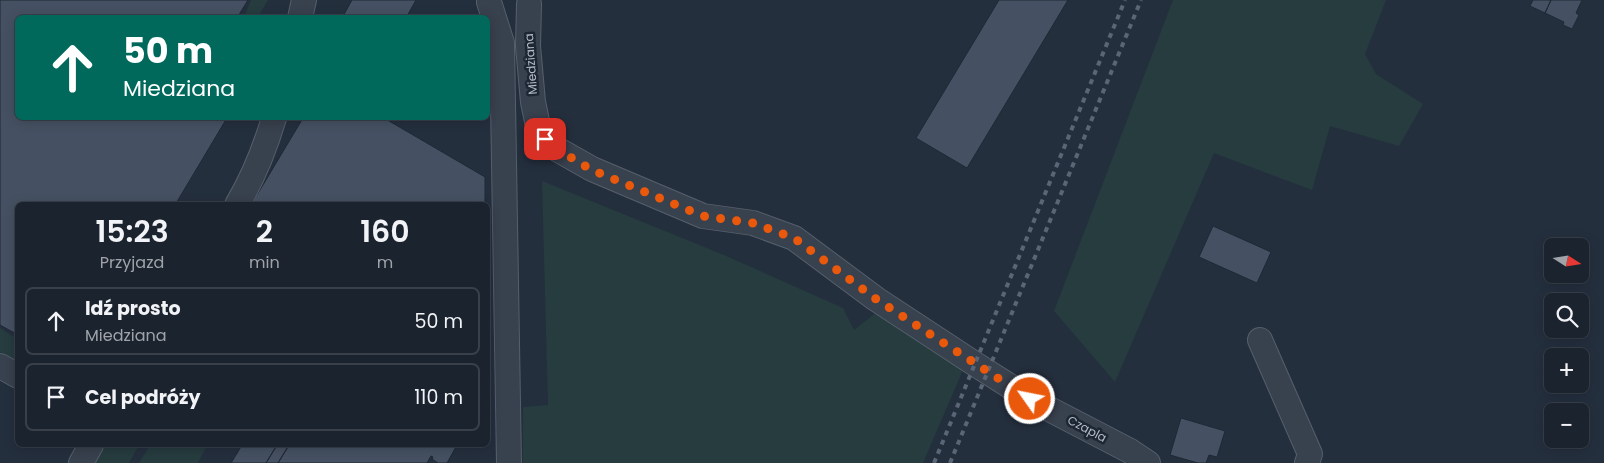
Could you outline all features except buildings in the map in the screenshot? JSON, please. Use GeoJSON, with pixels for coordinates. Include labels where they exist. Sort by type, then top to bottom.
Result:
{"type":"FeatureCollection","features":[{"type":"Feature","properties":{"kind":"street"},"geometry":{"type":"LineString","coordinates":[[301,15],[304,0]]}},
{"type":"Feature","properties":{"kind":"street","name":"Miedziana"},"geometry":{"type":"LineString","coordinates":[[529,4],[528,46],[533,102],[538,126],[545,139],[555,148],[592,170],[703,216],[753,223],[794,238],[876,299]]}},
{"type":"Feature","properties":{"kind":"street"},"geometry":{"type":"LineString","coordinates":[[490,16],[502,44],[509,463]]}},
{"type":"Feature","properties":{"kind":"street"},"geometry":{"type":"LineString","coordinates":[[239,202],[249,185],[269,137],[273,120]]}},
{"type":"Feature","properties":{"kind":"street","name":"Czapla"},"geometry":{"type":"LineString","coordinates":[[876,299],[1030,399],[1130,451],[1148,463]]}},
{"type":"Feature","properties":{"kind":"street"},"geometry":{"type":"LineString","coordinates":[[1260,340],[1310,454],[1307,463]]}},
{"type":"Feature","properties":{"kind":"street"},"geometry":{"type":"LineString","coordinates":[[0,366],[15,374]]}},
{"type":"Feature","properties":{"kind":"street"},"geometry":{"type":"LineString","coordinates":[[81,463],[91,447]]}},
{"type":"Feature","properties":{"kind":"green space"},"geometry":{"type":"Polygon","coordinates":[[[251,0],[268,0],[259,15],[245,15],[251,0]]]}},
{"type":"Feature","properties":{"kind":"green space"},"geometry":{"type":"Polygon","coordinates":[[[1173,0],[1386,0],[1365,54],[1376,74],[1423,104],[1399,146],[1330,126],[1312,190],[1214,153],[1115,382],[1054,311],[1173,0]]]}},
{"type":"Feature","properties":{"kind":"green space"},"geometry":{"type":"Polygon","coordinates":[[[542,181],[724,255],[843,308],[854,330],[877,312],[963,370],[923,463],[523,463],[523,407],[548,405],[542,181]]]}},
{"type":"Feature","properties":{"kind":"green space"},"geometry":{"type":"Polygon","coordinates":[[[0,328],[15,338],[15,362],[0,352],[0,328]]]}},
{"type":"Feature","properties":{"kind":"green space"},"geometry":{"type":"Polygon","coordinates":[[[104,447],[138,447],[129,463],[96,463],[104,447]]]}},
{"type":"Feature","properties":{"kind":"green space"},"geometry":{"type":"Polygon","coordinates":[[[149,447],[206,447],[198,463],[139,463],[149,447]]]}},
{"type":"Feature","properties":{"kind":"railway"},"geometry":{"type":"LineString","coordinates":[[934,463],[1125,0]]}},
{"type":"Feature","properties":{"kind":"railway"},"geometry":{"type":"LineString","coordinates":[[950,463],[1141,0]]}},
{"type":"Feature","properties":{"kind":"route"},"geometry":{"type":"LineString","coordinates":[[545,139],[555,148],[592,170],[703,216],[753,223],[794,238],[876,299],[1030,399]]}}]}
